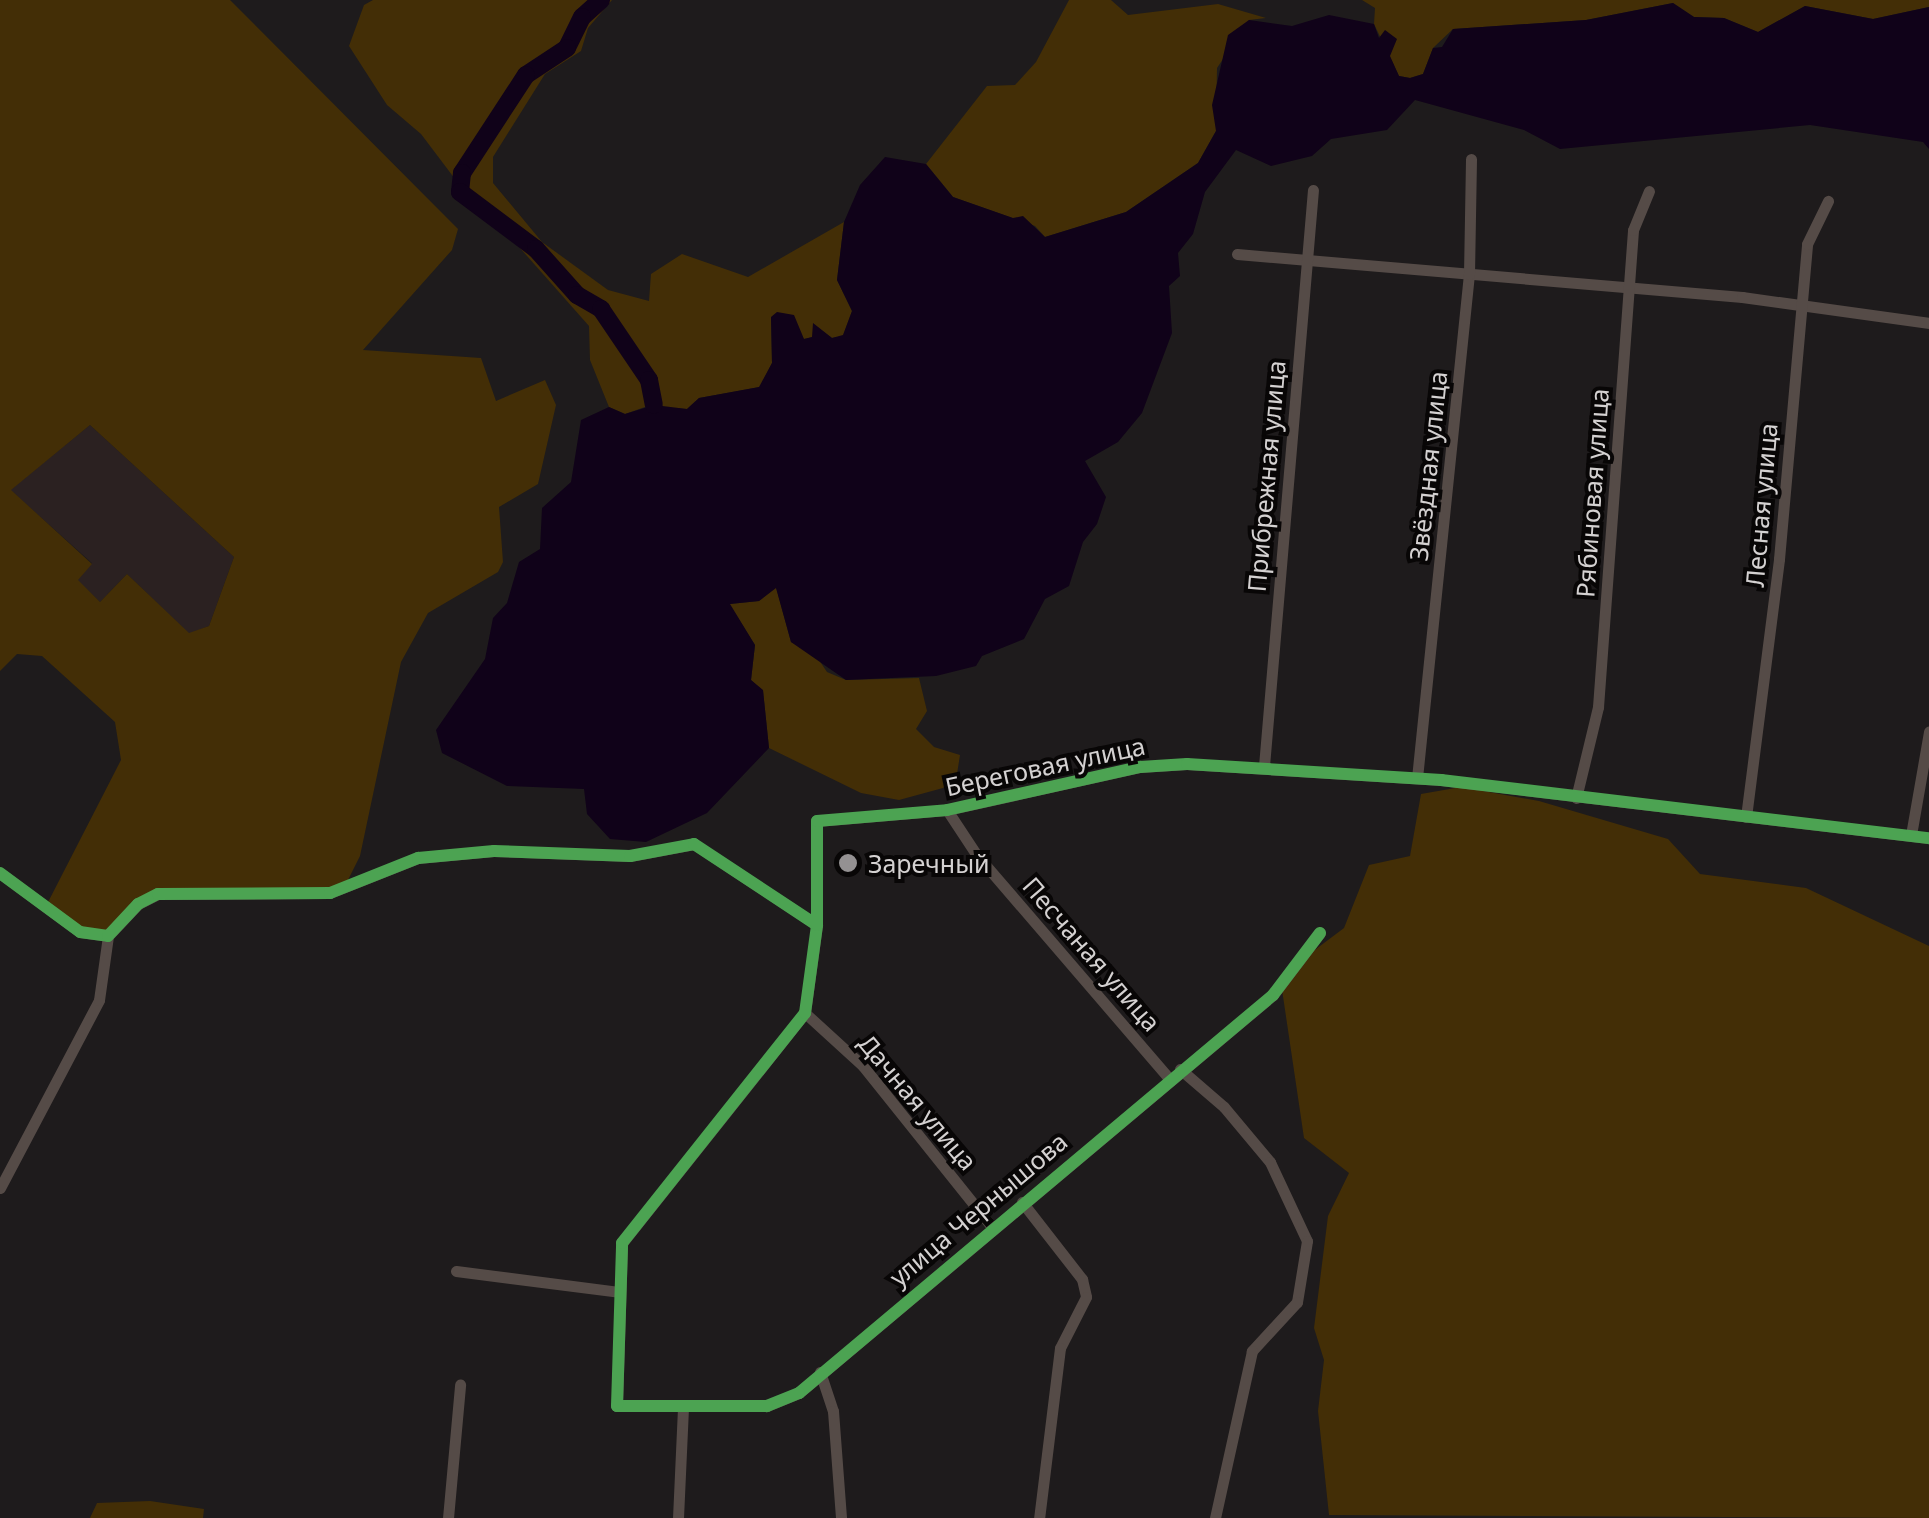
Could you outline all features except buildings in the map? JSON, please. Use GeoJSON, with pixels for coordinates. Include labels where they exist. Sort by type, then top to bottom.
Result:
{"type":"FeatureCollection","features":[{"type":"Feature","properties":{"kind":"street","name":"Звёздная улица"},"geometry":{"type":"LineString","coordinates":[[1417,778],[1469,274],[1471,159]]}},
{"type":"Feature","properties":{"kind":"street","name":"Прибрежная улица"},"geometry":{"type":"LineString","coordinates":[[1264,766],[1313,190]]}},
{"type":"Feature","properties":{"kind":"street","name":"Рябиновая улица"},"geometry":{"type":"LineString","coordinates":[[1576,798],[1598,707],[1634,230],[1648,191]]}},
{"type":"Feature","properties":{"kind":"street","name":"Лесная улица"},"geometry":{"type":"LineString","coordinates":[[1746,816],[1779,559],[1807,244],[1828,202]]}},
{"type":"Feature","properties":{"kind":"street"},"geometry":{"type":"LineString","coordinates":[[1237,254],[1308,264],[1632,290],[1929,323]]}},
{"type":"Feature","properties":{"kind":"street"},"geometry":{"type":"LineString","coordinates":[[1911,835],[1929,732]]}},
{"type":"Feature","properties":{"kind":"street","name":"Береговая улица"},"geometry":{"type":"LineString","coordinates":[[804,1013],[817,926],[817,821],[947,810],[1140,767],[1264,766],[1417,778],[1929,838]]}},
{"type":"Feature","properties":{"kind":"street","name":"Песчаная улица"},"geometry":{"type":"LineString","coordinates":[[947,810],[976,854],[1169,1078]]}},
{"type":"Feature","properties":{"kind":"street"},"geometry":{"type":"LineString","coordinates":[[0,1188],[99,1000],[108,936],[138,904],[158,894],[330,893],[418,858],[494,851],[630,856],[694,844],[817,926]]}},
{"type":"Feature","properties":{"kind":"street"},"geometry":{"type":"LineString","coordinates":[[0,873],[80,932],[108,936]]}},
{"type":"Feature","properties":{"kind":"street","name":"улица Чернышова"},"geometry":{"type":"LineString","coordinates":[[618,1292],[617,1406],[684,1409],[783,1403],[1272,995],[1320,933]]}},
{"type":"Feature","properties":{"kind":"street"},"geometry":{"type":"LineString","coordinates":[[456,1271],[618,1292],[626,1235],[804,1013]]}},
{"type":"Feature","properties":{"kind":"street","name":"Дачная улица"},"geometry":{"type":"LineString","coordinates":[[804,1013],[863,1066],[992,1226]]}},
{"type":"Feature","properties":{"kind":"street"},"geometry":{"type":"LineString","coordinates":[[1180,1070],[1224,1107],[1270,1162],[1307,1241],[1297,1302],[1252,1351],[1216,1518]]}},
{"type":"Feature","properties":{"kind":"street"},"geometry":{"type":"LineString","coordinates":[[1022,1202],[1082,1279],[1086,1297],[1060,1348],[1039,1518]]}},
{"type":"Feature","properties":{"kind":"street"},"geometry":{"type":"LineString","coordinates":[[820,1372],[832,1411],[841,1518]]}},
{"type":"Feature","properties":{"kind":"street"},"geometry":{"type":"LineString","coordinates":[[448,1518],[460,1385]]}},
{"type":"Feature","properties":{"kind":"street"},"geometry":{"type":"LineString","coordinates":[[678,1518],[684,1409]]}},
{"type":"Feature","properties":{"kind":"shaded area"},"geometry":{"type":"Polygon","coordinates":[[[0,0],[230,0],[458,229],[452,250],[363,350],[481,358],[496,401],[545,380],[556,405],[538,484],[499,507],[503,562],[498,572],[428,613],[401,662],[360,856],[343,890],[158,894],[108,936],[80,932],[44,910],[121,760],[115,722],[42,656],[17,654],[0,671],[0,0]],[[90,425],[11,490],[92,564],[78,580],[100,602],[127,574],[189,633],[209,626],[234,557],[90,425]]]}},
{"type":"Feature","properties":{"kind":"shaded area"},"geometry":{"type":"Polygon","coordinates":[[[373,0],[612,0],[588,28],[581,51],[545,74],[493,157],[493,183],[542,242],[608,290],[649,301],[651,274],[682,254],[748,277],[844,222],[837,280],[852,311],[843,336],[832,338],[813,324],[813,337],[804,339],[771,317],[772,363],[760,387],[699,398],[687,409],[645,407],[625,414],[609,407],[590,360],[589,326],[504,230],[454,197],[455,179],[421,134],[387,105],[349,46],[364,5],[373,0]]]}},
{"type":"Feature","properties":{"kind":"shaded area"},"geometry":{"type":"Polygon","coordinates":[[[1069,0],[1111,0],[1128,15],[1218,4],[1266,18],[1249,20],[1217,68],[1216,131],[1198,163],[1126,212],[1045,237],[1035,226],[953,197],[926,164],[987,86],[1015,85],[1036,62],[1069,0]]]}},
{"type":"Feature","properties":{"kind":"shaded area"},"geometry":{"type":"Polygon","coordinates":[[[1362,0],[1929,0],[1929,7],[1873,19],[1805,6],[1758,32],[1724,18],[1694,17],[1673,3],[1586,20],[1453,29],[1433,48],[1423,74],[1410,78],[1399,76],[1374,24],[1375,8],[1362,0]]]}},
{"type":"Feature","properties":{"kind":"shaded area"},"geometry":{"type":"Polygon","coordinates":[[[1673,3],[1694,17],[1724,18],[1758,32],[1805,6],[1873,19],[1929,7],[1929,149],[1923,142],[1810,125],[1560,149],[1524,130],[1415,100],[1387,130],[1331,139],[1312,156],[1271,166],[1236,150],[1205,192],[1193,234],[1178,253],[1180,276],[1169,286],[1172,333],[1142,413],[1118,442],[1085,461],[1106,497],[1097,524],[1083,542],[1069,586],[1045,599],[1024,639],[982,656],[976,666],[936,676],[846,680],[791,642],[776,588],[759,601],[730,604],[755,645],[751,680],[763,690],[769,748],[707,813],[646,842],[610,839],[587,814],[584,789],[507,786],[442,753],[436,730],[485,659],[493,618],[507,603],[519,562],[540,549],[542,508],[571,482],[581,420],[609,407],[625,414],[654,405],[687,409],[699,398],[759,387],[772,363],[771,317],[777,312],[794,315],[804,339],[812,337],[813,323],[832,338],[843,335],[852,311],[837,280],[844,222],[860,185],[885,157],[926,164],[953,197],[1013,218],[1023,216],[1045,237],[1126,212],[1198,163],[1216,131],[1212,105],[1228,35],[1249,20],[1292,26],[1329,15],[1374,24],[1379,38],[1385,30],[1397,39],[1390,56],[1399,76],[1410,78],[1423,74],[1433,48],[1442,47],[1453,29],[1586,20],[1673,3]]]}},
{"type":"Feature","properties":{"kind":"shaded area"},"geometry":{"type":"Polygon","coordinates":[[[90,425],[234,557],[209,626],[189,634],[127,574],[100,602],[77,580],[92,563],[10,490],[90,425]]]}},
{"type":"Feature","properties":{"kind":"shaded area"},"geometry":{"type":"Polygon","coordinates":[[[776,587],[791,642],[815,654],[827,672],[846,680],[919,678],[927,711],[916,729],[934,747],[960,755],[957,774],[943,788],[899,800],[861,793],[769,748],[763,691],[751,680],[755,645],[729,604],[759,601],[776,587]]]}},
{"type":"Feature","properties":{"kind":"shaded area"},"geometry":{"type":"Polygon","coordinates":[[[1461,787],[1539,801],[1668,839],[1700,874],[1806,888],[1929,946],[1929,1518],[1329,1515],[1318,1411],[1324,1360],[1314,1328],[1328,1216],[1349,1173],[1304,1138],[1280,976],[1344,928],[1369,865],[1410,856],[1421,794],[1461,787]]]}},
{"type":"Feature","properties":{"kind":"shaded area"},"geometry":{"type":"Polygon","coordinates":[[[150,1501],[204,1509],[203,1518],[90,1518],[97,1503],[150,1501]]]}},
{"type":"Feature","properties":{"kind":"waterway"},"geometry":{"type":"LineString","coordinates":[[601,0],[582,17],[567,48],[526,75],[462,173],[460,192],[536,249],[577,295],[601,309],[649,380],[654,405]]}},
{"type":"Feature","properties":{"kind":"cycle path"},"geometry":{"type":"LineString","coordinates":[[1320,933],[1273,995],[799,1393],[767,1406],[617,1406],[622,1243],[805,1013],[817,925],[817,821],[947,810],[1140,767],[1187,764],[1441,780],[1929,838]]}},
{"type":"Feature","properties":{"kind":"cycle path"},"geometry":{"type":"LineString","coordinates":[[0,873],[80,932],[108,936],[138,904],[158,894],[330,893],[418,858],[494,851],[630,856],[694,844],[817,925]]}},
{"type":"Feature","properties":{"kind":"place","name":"Заречный"},"geometry":{"type":"Point","coordinates":[848,863]}}]}
